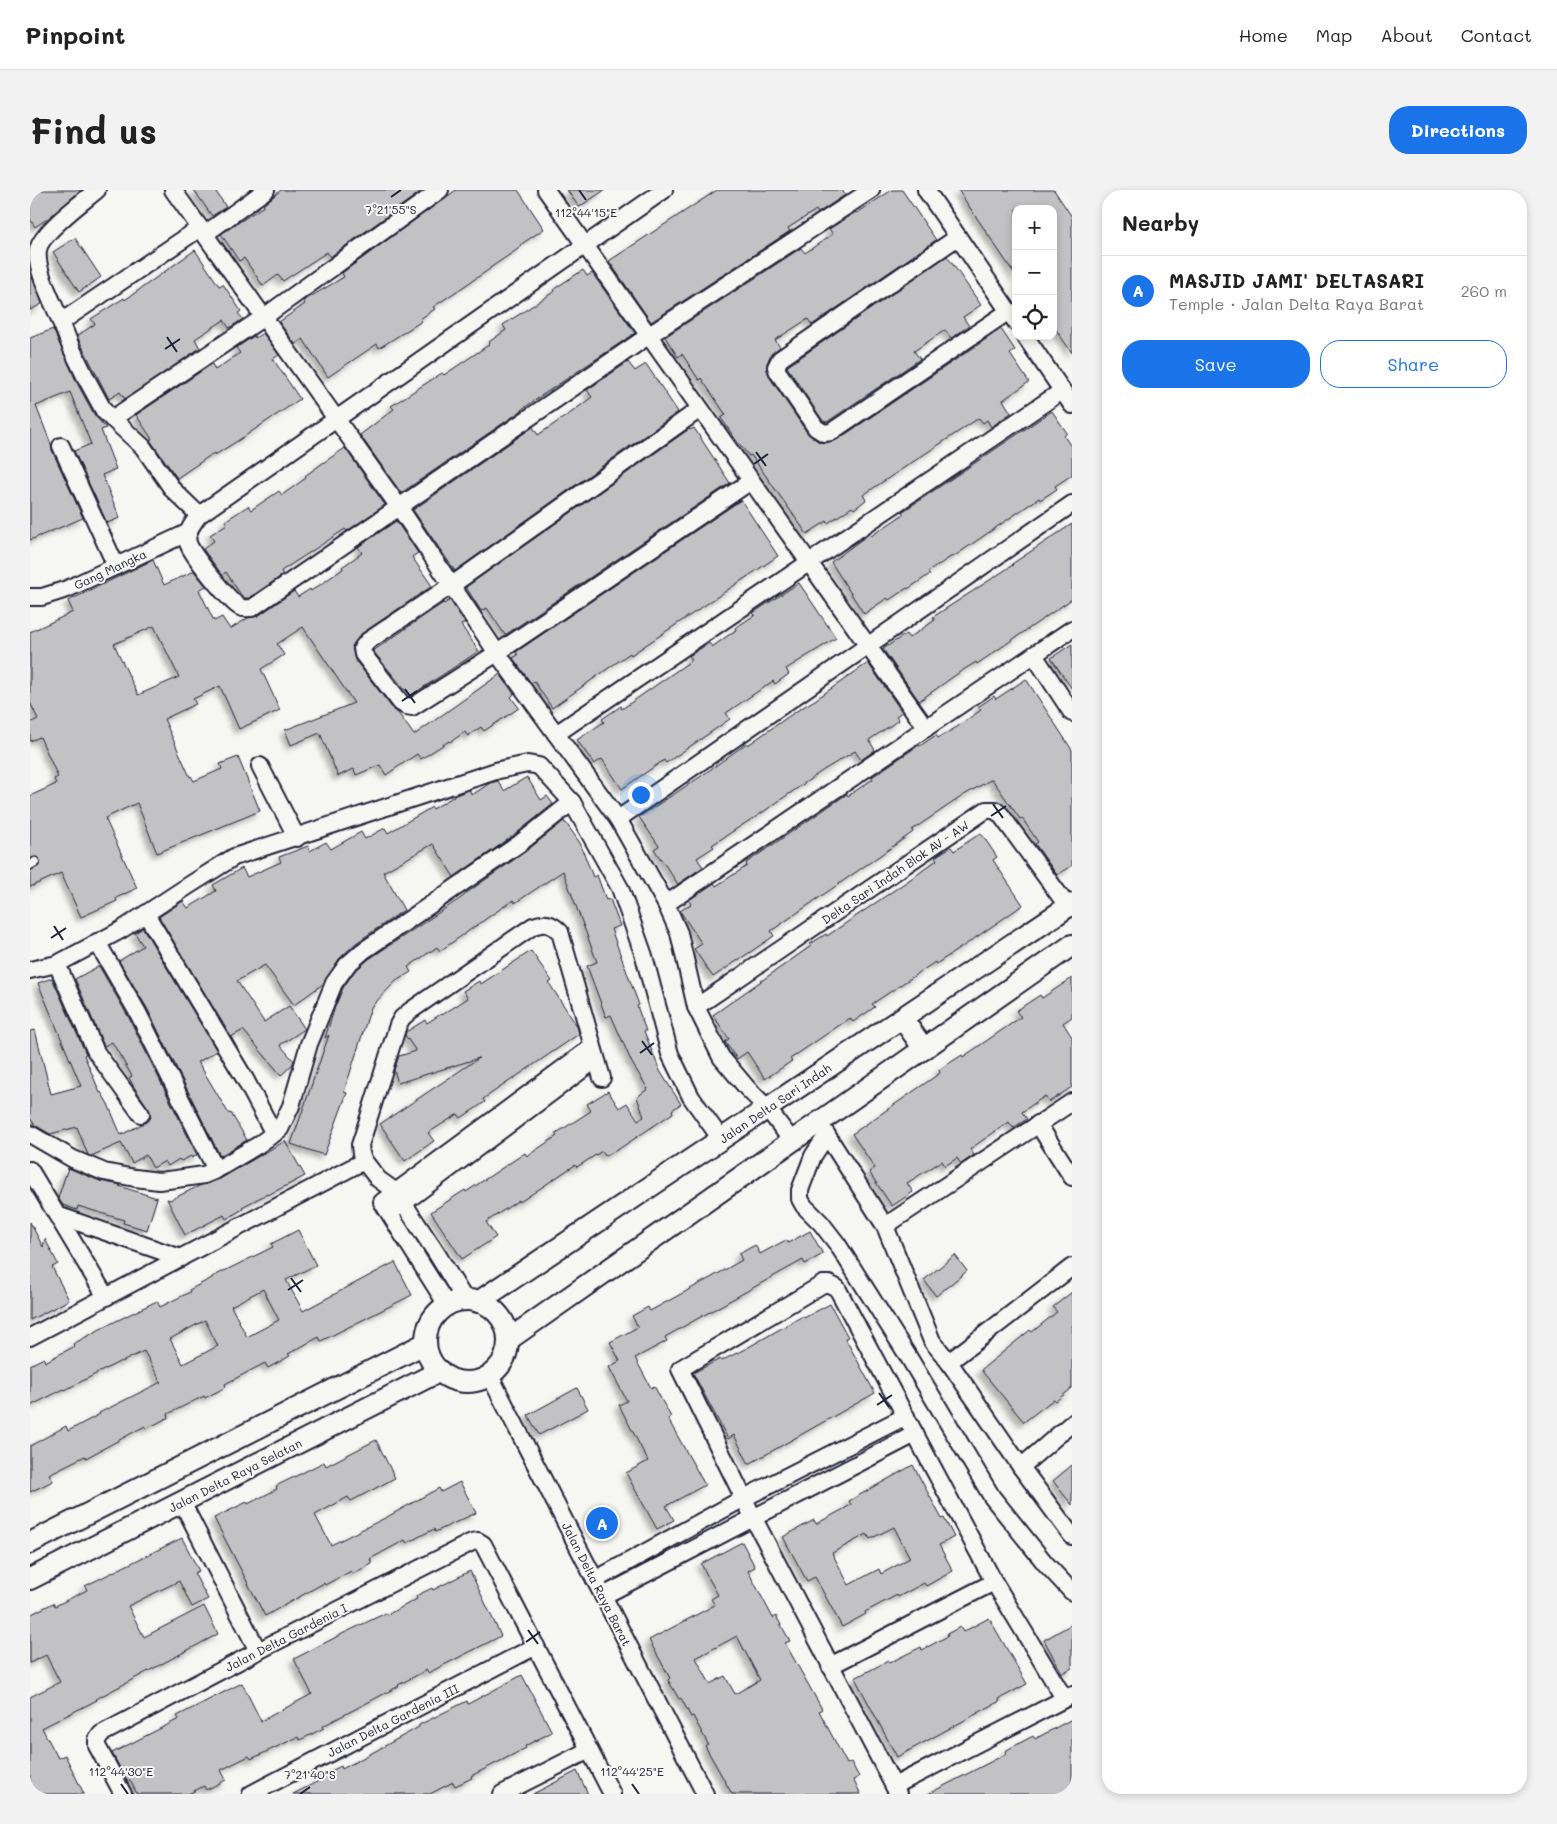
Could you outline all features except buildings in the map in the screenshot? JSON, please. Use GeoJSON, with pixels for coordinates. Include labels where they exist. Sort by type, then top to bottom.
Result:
{"type":"FeatureCollection","features":[{"type":"Feature","properties":{"kind":"street"},"geometry":{"type":"LineString","coordinates":[[97,190],[43,239],[38,249],[38,261],[71,347],[95,396],[112,419],[142,447],[173,490],[199,515]]}},
{"type":"Feature","properties":{"kind":"street"},"geometry":{"type":"LineString","coordinates":[[174,190],[399,507],[497,653],[618,819],[666,904],[679,933],[696,1007],[721,1057],[746,1088],[767,1108],[792,1141]]}},
{"type":"Feature","properties":{"kind":"street"},"geometry":{"type":"LineString","coordinates":[[62,322],[266,190]]}},
{"type":"Feature","properties":{"kind":"street"},"geometry":{"type":"LineString","coordinates":[[112,419],[264,318],[440,190]]}},
{"type":"Feature","properties":{"kind":"street"},"geometry":{"type":"LineString","coordinates":[[546,190],[926,728]]}},
{"type":"Feature","properties":{"kind":"street"},"geometry":{"type":"LineString","coordinates":[[664,190],[199,515],[188,532],[188,542],[195,555],[229,597],[241,608],[252,608],[648,336],[871,190]]}},
{"type":"Feature","properties":{"kind":"street"},"geometry":{"type":"LineString","coordinates":[[926,190],[958,237],[1012,317],[831,432],[824,433],[816,428],[778,372],[776,367],[780,359],[958,237]]}},
{"type":"Feature","properties":{"kind":"street"},"geometry":{"type":"LineString","coordinates":[[1029,340],[1072,405]]}},
{"type":"Feature","properties":{"kind":"street"},"geometry":{"type":"LineString","coordinates":[[556,734],[1062,391]]}},
{"type":"Feature","properties":{"kind":"street"},"geometry":{"type":"LineString","coordinates":[[700,409],[452,585],[368,641],[362,648],[363,654],[402,703],[412,707],[497,653],[751,481]]}},
{"type":"Feature","properties":{"kind":"street"},"geometry":{"type":"LineString","coordinates":[[61,446],[116,566]]}},
{"type":"Feature","properties":{"kind":"street"},"geometry":{"type":"LineString","coordinates":[[618,819],[1072,504]]}},
{"type":"Feature","properties":{"kind":"street","name":"Gang Mangka"},"geometry":{"type":"LineString","coordinates":[[30,597],[42,597],[67,589],[188,532]]}},
{"type":"Feature","properties":{"kind":"street"},"geometry":{"type":"LineString","coordinates":[[666,904],[1072,629]]}},
{"type":"Feature","properties":{"kind":"street"},"geometry":{"type":"LineString","coordinates":[[1034,655],[1072,713]]}},
{"type":"Feature","properties":{"kind":"street"},"geometry":{"type":"LineString","coordinates":[[30,970],[57,964],[121,930],[234,858],[513,766],[528,764],[539,766],[572,802],[620,888],[644,956],[670,1054],[691,1097],[721,1139]]}},
{"type":"Feature","properties":{"kind":"street"},"geometry":{"type":"LineString","coordinates":[[260,766],[297,838]]}},
{"type":"Feature","properties":{"kind":"street"},"geometry":{"type":"LineString","coordinates":[[30,1134],[73,1159],[112,1173],[159,1181],[204,1175],[216,1170],[274,1134],[285,1120],[291,1106],[309,1044],[334,983],[347,965],[363,951],[520,844],[572,802]]}},
{"type":"Feature","properties":{"kind":"street","name":"Delta Sari Indah Blok AV - AW"},"geometry":{"type":"LineString","coordinates":[[696,1007],[986,810],[995,810],[1001,815],[1070,905]]}},
{"type":"Feature","properties":{"kind":"street","name":"Jalan Delta Sari Indah"},"geometry":{"type":"LineString","coordinates":[[463,1302],[721,1139],[1070,905]]}},
{"type":"Feature","properties":{"kind":"street"},"geometry":{"type":"LineString","coordinates":[[146,914],[244,1079],[274,1134]]}},
{"type":"Feature","properties":{"kind":"street"},"geometry":{"type":"LineString","coordinates":[[463,1302],[437,1254],[400,1198],[378,1179],[360,1154],[360,1145],[398,1025],[402,1018],[533,926],[544,922],[553,925],[560,932],[602,1078]]}},
{"type":"Feature","properties":{"kind":"street"},"geometry":{"type":"LineString","coordinates":[[97,942],[138,1013],[216,1170]]}},
{"type":"Feature","properties":{"kind":"street"},"geometry":{"type":"LineString","coordinates":[[508,1340],[792,1141],[823,1129],[924,1049],[1072,945]]}},
{"type":"Feature","properties":{"kind":"street"},"geometry":{"type":"LineString","coordinates":[[57,964],[96,1052],[141,1114]]}},
{"type":"Feature","properties":{"kind":"street"},"geometry":{"type":"LineString","coordinates":[[902,1018],[924,1049]]}},
{"type":"Feature","properties":{"kind":"street"},"geometry":{"type":"LineString","coordinates":[[386,1208],[594,1054]]}},
{"type":"Feature","properties":{"kind":"street"},"geometry":{"type":"LineString","coordinates":[[885,1226],[1072,1102]]}},
{"type":"Feature","properties":{"kind":"street"},"geometry":{"type":"LineString","coordinates":[[1038,1124],[1072,1177]]}},
{"type":"Feature","properties":{"kind":"street"},"geometry":{"type":"LineString","coordinates":[[823,1129],[885,1226],[932,1341],[949,1362],[1021,1468],[1072,1536]]}},
{"type":"Feature","properties":{"kind":"street"},"geometry":{"type":"LineString","coordinates":[[823,1129],[800,1190],[800,1199],[838,1245],[908,1356],[992,1497],[1044,1563],[1072,1592]]}},
{"type":"Feature","properties":{"kind":"street"},"geometry":{"type":"LineString","coordinates":[[30,1337],[364,1162]]}},
{"type":"Feature","properties":{"kind":"street"},"geometry":{"type":"LineString","coordinates":[[30,1170],[106,1297]]}},
{"type":"Feature","properties":{"kind":"street"},"geometry":{"type":"LineString","coordinates":[[378,1179],[386,1208],[463,1302],[494,1310],[501,1318],[506,1328],[508,1340],[504,1359],[498,1368],[480,1380],[459,1381],[449,1377],[440,1372],[428,1354],[426,1344],[427,1333],[436,1314],[463,1302]]}},
{"type":"Feature","properties":{"kind":"street"},"geometry":{"type":"LineString","coordinates":[[57,1215],[181,1258]]}},
{"type":"Feature","properties":{"kind":"street"},"geometry":{"type":"LineString","coordinates":[[949,1362],[1072,1267]]}},
{"type":"Feature","properties":{"kind":"street"},"geometry":{"type":"LineString","coordinates":[[823,1284],[829,1284],[837,1288],[915,1434],[994,1582],[1068,1696],[896,1790],[830,1666],[680,1369],[823,1284]]}},
{"type":"Feature","properties":{"kind":"street"},"geometry":{"type":"LineString","coordinates":[[30,1543],[426,1344]]}},
{"type":"Feature","properties":{"kind":"street","name":"Jalan Delta Raya Selatan"},"geometry":{"type":"LineString","coordinates":[[30,1579],[440,1372]]}},
{"type":"Feature","properties":{"kind":"street","name":"Jalan Delta Raya Barat"},"geometry":{"type":"LineString","coordinates":[[489,1374],[705,1794]]}},
{"type":"Feature","properties":{"kind":"street"},"geometry":{"type":"LineString","coordinates":[[595,1580],[744,1498],[906,1416]]}},
{"type":"Feature","properties":{"kind":"street"},"geometry":{"type":"LineString","coordinates":[[1021,1468],[1072,1423]]}},
{"type":"Feature","properties":{"kind":"street"},"geometry":{"type":"LineString","coordinates":[[603,1596],[915,1434]]}},
{"type":"Feature","properties":{"kind":"street"},"geometry":{"type":"LineString","coordinates":[[182,1502],[258,1651]]}},
{"type":"Feature","properties":{"kind":"street","name":"Jalan Delta Gardenia I"},"geometry":{"type":"LineString","coordinates":[[122,1794],[97,1746],[96,1740],[101,1734],[258,1651],[472,1542],[478,1541],[483,1544],[536,1646]]}},
{"type":"Feature","properties":{"kind":"street"},"geometry":{"type":"LineString","coordinates":[[830,1666],[994,1582]]}},
{"type":"Feature","properties":{"kind":"street"},"geometry":{"type":"LineString","coordinates":[[536,1646],[612,1794]]}},
{"type":"Feature","properties":{"kind":"street","name":"Jalan Delta Gardenia III"},"geometry":{"type":"LineString","coordinates":[[251,1794],[536,1646]]}},
{"type":"Feature","properties":{"kind":"street"},"geometry":{"type":"LineString","coordinates":[[502,1794],[589,1750]]}},
{"type":"Feature","properties":{"kind":"place","name":"MASJID JAMI' DELTASARI"},"geometry":{"type":"Point","coordinates":[602,1523]}}]}
